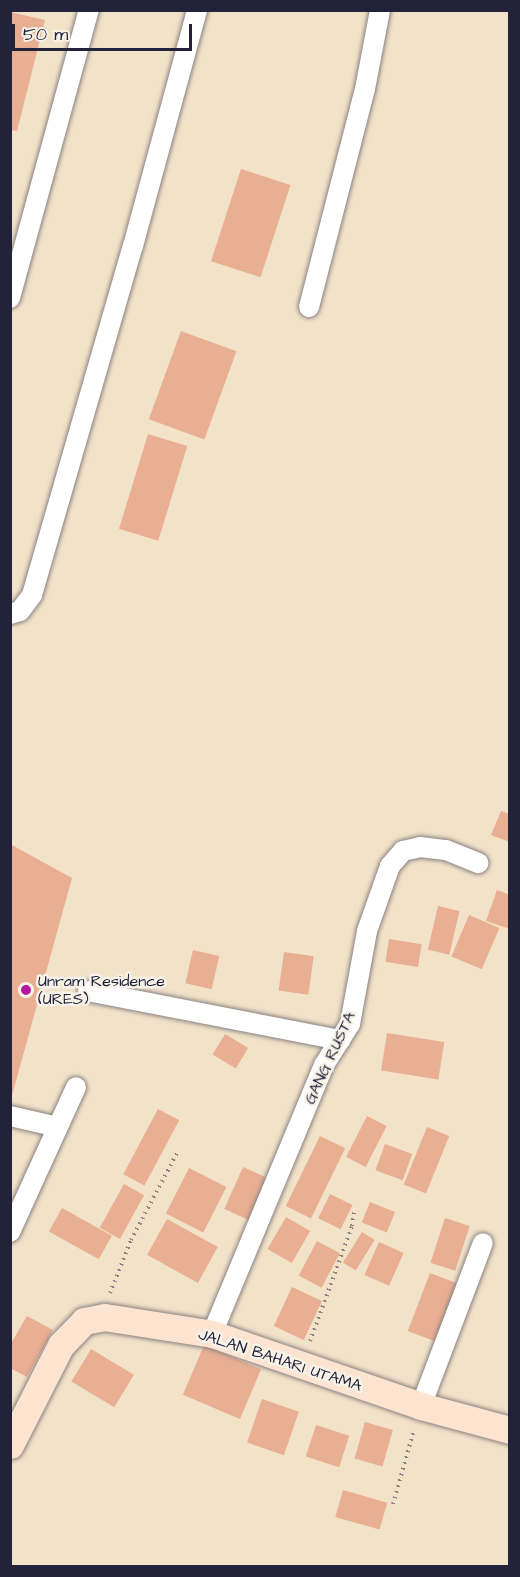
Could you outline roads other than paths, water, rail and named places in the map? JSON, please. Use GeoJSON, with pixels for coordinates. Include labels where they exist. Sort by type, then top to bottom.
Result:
{"type":"FeatureCollection","features":[{"type":"Feature","properties":{"kind":"street"},"geometry":{"type":"LineString","coordinates":[[10,614],[20,611],[32,595],[133,246],[197,10]]}},
{"type":"Feature","properties":{"kind":"street"},"geometry":{"type":"LineString","coordinates":[[309,307],[360,111],[380,10]]}},
{"type":"Feature","properties":{"kind":"street"},"geometry":{"type":"LineString","coordinates":[[10,297],[87,18]]}},
{"type":"Feature","properties":{"kind":"street","name":"GANG RUSTA"},"geometry":{"type":"LineString","coordinates":[[212,1334],[324,1065],[340,1040],[354,1011],[370,921],[386,875],[398,855],[411,848],[428,847],[457,854],[478,863]]}},
{"type":"Feature","properties":{"kind":"street"},"geometry":{"type":"LineString","coordinates":[[88,991],[340,1040]]}},
{"type":"Feature","properties":{"kind":"street"},"geometry":{"type":"LineString","coordinates":[[10,1232],[76,1087]]}},
{"type":"Feature","properties":{"kind":"street"},"geometry":{"type":"LineString","coordinates":[[10,1116],[58,1127]]}},
{"type":"Feature","properties":{"kind":"street"},"geometry":{"type":"LineString","coordinates":[[421,1406],[483,1243]]}},
{"type":"Feature","properties":{"kind":"street","name":"JALAN BAHARI UTAMA"},"geometry":{"type":"LineString","coordinates":[[10,1444],[61,1346],[84,1322],[104,1317],[212,1334],[301,1367],[421,1406],[510,1430]]}},
{"type":"Feature","properties":{"kind":"place","name":"Unram Residence (URES)"},"geometry":{"type":"Point","coordinates":[26,990]}}]}
